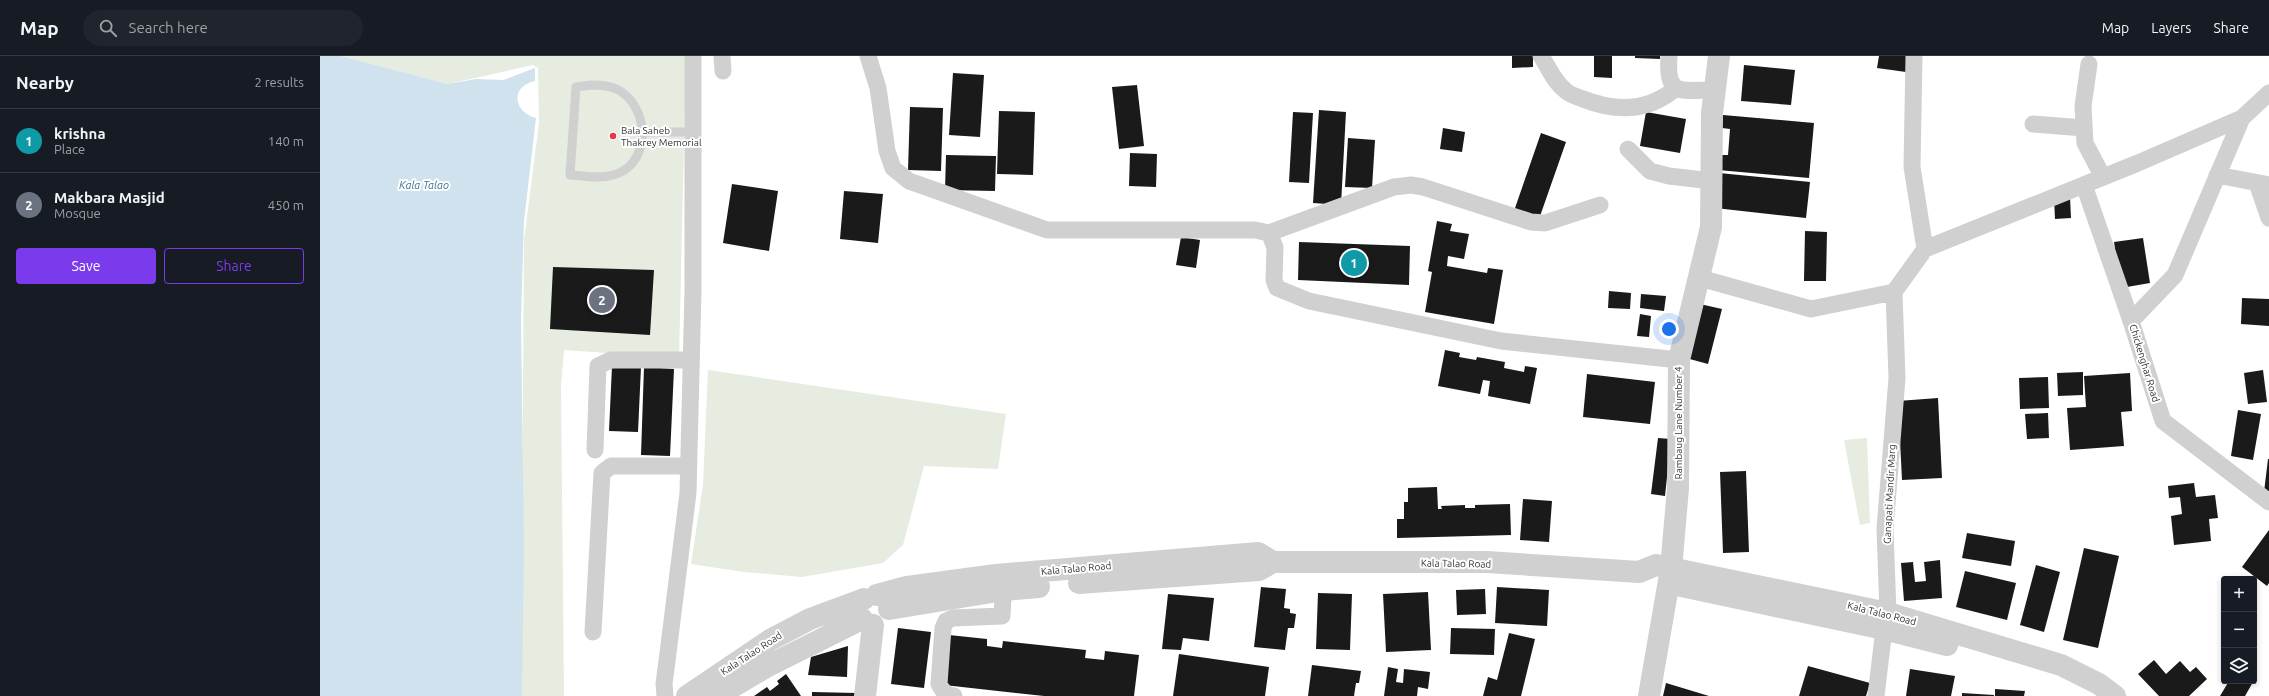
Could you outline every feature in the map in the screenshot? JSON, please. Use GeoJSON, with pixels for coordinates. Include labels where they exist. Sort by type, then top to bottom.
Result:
{"type":"FeatureCollection","features":[{"type":"Feature","properties":{"kind":"street"},"geometry":{"type":"LineString","coordinates":[[665,696],[664,684],[688,494],[691,360],[693,56]]}},
{"type":"Feature","properties":{"kind":"street"},"geometry":{"type":"LineString","coordinates":[[868,56],[878,88],[887,151],[893,168],[909,181],[1047,230],[1255,230],[1269,233],[1394,187],[1423,187],[1531,222],[1544,223],[1600,205]]}},
{"type":"Feature","properties":{"kind":"street"},"geometry":{"type":"LineString","coordinates":[[1541,56],[1556,82],[1567,92],[1603,106],[1642,106],[1652,104],[1676,88]]}},
{"type":"Feature","properties":{"kind":"street"},"geometry":{"type":"LineString","coordinates":[[1669,56],[1670,82],[1676,88],[1680,90],[1714,90]]}},
{"type":"Feature","properties":{"kind":"street","name":"Rambaug Lane Number 4"},"geometry":{"type":"LineString","coordinates":[[1649,696],[1669,576],[1678,488],[1679,360],[1700,278],[1711,227],[1714,90],[1719,56]]}},
{"type":"Feature","properties":{"kind":"street"},"geometry":{"type":"LineString","coordinates":[[1914,56],[1912,167],[1925,249]]}},
{"type":"Feature","properties":{"kind":"street"},"geometry":{"type":"LineString","coordinates":[[2089,64],[2083,106],[2085,143],[2103,177]]}},
{"type":"Feature","properties":{"kind":"street","name":"Chickenghar Road"},"geometry":{"type":"LineString","coordinates":[[2269,94],[2242,118],[2175,275],[2131,321],[2163,421],[2269,502]]}},
{"type":"Feature","properties":{"kind":"street"},"geometry":{"type":"LineString","coordinates":[[1700,278],[1811,309],[1894,292],[1925,249],[2084,185],[2242,118]]}},
{"type":"Feature","properties":{"kind":"street"},"geometry":{"type":"LineString","coordinates":[[2033,124],[2084,128]]}},
{"type":"Feature","properties":{"kind":"street"},"geometry":{"type":"LineString","coordinates":[[1628,149],[1650,171],[1669,176],[1712,181]]}},
{"type":"Feature","properties":{"kind":"street"},"geometry":{"type":"LineString","coordinates":[[2217,175],[2263,184],[2269,218]]}},
{"type":"Feature","properties":{"kind":"street"},"geometry":{"type":"LineString","coordinates":[[2084,185],[2131,321]]}},
{"type":"Feature","properties":{"kind":"street"},"geometry":{"type":"LineString","coordinates":[[1269,233],[1275,247],[1274,280],[1277,288],[1310,301],[1501,341],[1679,360]]}},
{"type":"Feature","properties":{"kind":"street","name":"Ganapati Mandir Marg"},"geometry":{"type":"LineString","coordinates":[[1876,696],[1886,621],[1885,529],[1897,378],[1894,292]]}},
{"type":"Feature","properties":{"kind":"street"},"geometry":{"type":"LineString","coordinates":[[595,450],[596,371],[598,366],[611,360],[691,360]]}},
{"type":"Feature","properties":{"kind":"street"},"geometry":{"type":"LineString","coordinates":[[620,457],[688,461]]}},
{"type":"Feature","properties":{"kind":"street"},"geometry":{"type":"LineString","coordinates":[[593,632],[602,473],[611,466],[688,461]]}},
{"type":"Feature","properties":{"kind":"street","name":"Kala Talao Road"},"geometry":{"type":"LineString","coordinates":[[717,696],[766,667],[819,640],[873,609],[907,587],[1004,583],[1258,553],[1273,562],[1488,562],[1639,572],[1652,579],[1669,576],[1886,621],[2061,665],[2099,684],[2115,696]]}},
{"type":"Feature","properties":{"kind":"street"},"geometry":{"type":"LineString","coordinates":[[954,696],[947,695],[942,691],[939,684],[943,628],[946,621],[953,618],[1002,616],[1004,583]]}},
{"type":"Feature","properties":{"kind":"street"},"geometry":{"type":"LineString","coordinates":[[865,696],[873,609]]}},
{"type":"Feature","properties":{"kind":"street","name":"Kala Talao Road"},"geometry":{"type":"LineString","coordinates":[[687,696],[770,640],[810,619],[873,609]]}},
{"type":"Feature","properties":{"kind":"street"},"geometry":{"type":"LineString","coordinates":[[810,619],[819,640]]}},
{"type":"Feature","properties":{"kind":"street","name":"Kala Talao Road"},"geometry":{"type":"LineString","coordinates":[[1886,621],[2046,671],[2084,690],[2091,696]]}},
{"type":"Feature","properties":{"kind":"lane"},"geometry":{"type":"LineString","coordinates":[[591,85],[608,86],[622,92],[633,102],[641,116],[643,132],[641,146],[626,168],[614,175],[594,177],[570,175],[576,87],[591,85]]}},
{"type":"Feature","properties":{"kind":"lane"},"geometry":{"type":"LineString","coordinates":[[643,132],[693,132]]}},
{"type":"Feature","properties":{"kind":"shaded area"},"geometry":{"type":"Polygon","coordinates":[[[341,56],[686,56],[679,358],[564,350],[561,386],[564,696],[522,696],[521,693],[524,240],[539,123],[538,68],[533,65],[448,84],[341,56]]]}},
{"type":"Feature","properties":{"kind":"shaded area"},"geometry":{"type":"Polygon","coordinates":[[[708,370],[1006,414],[998,469],[924,466],[903,545],[883,563],[802,577],[744,572],[691,564],[703,485],[708,370]]]}},
{"type":"Feature","properties":{"kind":"shaded area"},"geometry":{"type":"Polygon","coordinates":[[[1867,438],[1870,523],[1860,525],[1844,440],[1867,438]]]}},
{"type":"Feature","properties":{"kind":"water","name":"Kala Talao"},"geometry":{"type":"Polygon","coordinates":[[[320,56],[341,56],[448,84],[476,79],[503,80],[535,68],[535,81],[521,88],[518,93],[519,105],[528,115],[536,118],[524,221],[521,320],[524,545],[522,696],[320,696],[320,56]]]}},
{"type":"Feature","properties":{"kind":"building"},"geometry":{"type":"Polygon","coordinates":[[[1512,56],[1533,56],[1533,67],[1512,68],[1512,56]]]}},
{"type":"Feature","properties":{"kind":"building"},"geometry":{"type":"Polygon","coordinates":[[[1594,56],[1612,56],[1612,78],[1594,77],[1594,56]]]}},
{"type":"Feature","properties":{"kind":"building"},"geometry":{"type":"Polygon","coordinates":[[[1635,56],[1660,56],[1660,59],[1635,58],[1635,56]]]}},
{"type":"Feature","properties":{"kind":"building"},"geometry":{"type":"Polygon","coordinates":[[[1879,56],[1907,56],[1906,72],[1877,68],[1879,56]]]}},
{"type":"Feature","properties":{"kind":"building"},"geometry":{"type":"Polygon","coordinates":[[[1744,65],[1795,70],[1791,105],[1741,101],[1744,65]]]}},
{"type":"Feature","properties":{"kind":"building"},"geometry":{"type":"Polygon","coordinates":[[[953,73],[984,75],[980,137],[949,135],[953,73]]]}},
{"type":"Feature","properties":{"kind":"building"},"geometry":{"type":"Polygon","coordinates":[[[1137,85],[1144,146],[1119,149],[1112,87],[1137,85]]]}},
{"type":"Feature","properties":{"kind":"building"},"geometry":{"type":"Polygon","coordinates":[[[910,107],[943,108],[941,171],[908,170],[910,107]]]}},
{"type":"Feature","properties":{"kind":"building"},"geometry":{"type":"Polygon","coordinates":[[[1319,110],[1346,112],[1341,205],[1313,203],[1319,110]]]}},
{"type":"Feature","properties":{"kind":"building"},"geometry":{"type":"Polygon","coordinates":[[[999,111],[1035,112],[1033,175],[997,174],[999,111]]]}},
{"type":"Feature","properties":{"kind":"building"},"geometry":{"type":"Polygon","coordinates":[[[1293,112],[1313,113],[1309,183],[1289,182],[1293,112]]]}},
{"type":"Feature","properties":{"kind":"building"},"geometry":{"type":"Polygon","coordinates":[[[1646,112],[1686,119],[1680,153],[1640,146],[1646,112]]]}},
{"type":"Feature","properties":{"kind":"building"},"geometry":{"type":"Polygon","coordinates":[[[1723,115],[1814,123],[1809,178],[1718,170],[1719,155],[1728,155],[1730,129],[1722,128],[1723,115]]]}},
{"type":"Feature","properties":{"kind":"building"},"geometry":{"type":"Polygon","coordinates":[[[1443,128],[1465,132],[1462,152],[1440,149],[1443,128]]]}},
{"type":"Feature","properties":{"kind":"building"},"geometry":{"type":"Polygon","coordinates":[[[1541,133],[1566,142],[1539,219],[1514,211],[1541,133]]]}},
{"type":"Feature","properties":{"kind":"building"},"geometry":{"type":"Polygon","coordinates":[[[1348,138],[1375,140],[1372,188],[1345,187],[1348,138]]]}},
{"type":"Feature","properties":{"kind":"building"},"geometry":{"type":"Polygon","coordinates":[[[1130,153],[1157,154],[1156,187],[1129,186],[1130,153]]]}},
{"type":"Feature","properties":{"kind":"building"},"geometry":{"type":"Polygon","coordinates":[[[946,155],[996,156],[995,191],[945,190],[946,155]]]}},
{"type":"Feature","properties":{"kind":"building"},"geometry":{"type":"Polygon","coordinates":[[[1719,173],[1810,182],[1806,218],[1715,208],[1719,173]]]}},
{"type":"Feature","properties":{"kind":"building"},"geometry":{"type":"Polygon","coordinates":[[[732,184],[778,191],[769,251],[723,243],[732,184]]]}},
{"type":"Feature","properties":{"kind":"building"},"geometry":{"type":"Polygon","coordinates":[[[844,191],[883,194],[878,243],[840,239],[844,191]]]}},
{"type":"Feature","properties":{"kind":"building"},"geometry":{"type":"Polygon","coordinates":[[[2070,197],[2071,218],[2055,219],[2054,198],[2070,197]]]}},
{"type":"Feature","properties":{"kind":"building"},"geometry":{"type":"Polygon","coordinates":[[[1437,221],[1452,224],[1450,231],[1469,234],[1464,259],[1448,256],[1447,266],[1487,273],[1488,268],[1503,270],[1494,324],[1425,312],[1432,272],[1428,271],[1437,221]]]}},
{"type":"Feature","properties":{"kind":"building"},"geometry":{"type":"Polygon","coordinates":[[[1805,231],[1827,232],[1826,281],[1804,281],[1805,231]]]}},
{"type":"Feature","properties":{"kind":"building"},"geometry":{"type":"Polygon","coordinates":[[[1181,237],[1200,240],[1196,268],[1176,265],[1181,237]]]}},
{"type":"Feature","properties":{"kind":"building"},"geometry":{"type":"Polygon","coordinates":[[[2143,238],[2150,283],[2121,288],[2114,242],[2143,238]]]}},
{"type":"Feature","properties":{"kind":"building"},"geometry":{"type":"Polygon","coordinates":[[[1299,242],[1410,246],[1409,285],[1298,280],[1299,242]]]}},
{"type":"Feature","properties":{"kind":"building"},"geometry":{"type":"Polygon","coordinates":[[[553,267],[654,270],[650,335],[550,329],[553,267]]]}},
{"type":"Feature","properties":{"kind":"building"},"geometry":{"type":"Polygon","coordinates":[[[1609,291],[1631,293],[1630,309],[1608,308],[1609,291]]]}},
{"type":"Feature","properties":{"kind":"building"},"geometry":{"type":"Polygon","coordinates":[[[1641,294],[1666,296],[1664,311],[1640,308],[1641,294]]]}},
{"type":"Feature","properties":{"kind":"building"},"geometry":{"type":"Polygon","coordinates":[[[2242,298],[2269,299],[2269,326],[2241,324],[2242,298]]]}},
{"type":"Feature","properties":{"kind":"building"},"geometry":{"type":"Polygon","coordinates":[[[1700,304],[1722,309],[1708,364],[1686,358],[1700,304]]]}},
{"type":"Feature","properties":{"kind":"building"},"geometry":{"type":"Polygon","coordinates":[[[1640,314],[1651,316],[1649,337],[1637,336],[1640,314]]]}},
{"type":"Feature","properties":{"kind":"building"},"geometry":{"type":"Polygon","coordinates":[[[1445,350],[1460,353],[1459,357],[1476,360],[1477,357],[1505,362],[1504,368],[1524,372],[1525,366],[1537,368],[1530,404],[1488,396],[1490,381],[1483,380],[1480,394],[1438,386],[1445,350]]]}},
{"type":"Feature","properties":{"kind":"building"},"geometry":{"type":"Polygon","coordinates":[[[612,366],[641,367],[638,432],[609,431],[612,366]]]}},
{"type":"Feature","properties":{"kind":"building"},"geometry":{"type":"Polygon","coordinates":[[[644,367],[674,369],[670,456],[641,455],[644,367]]]}},
{"type":"Feature","properties":{"kind":"building"},"geometry":{"type":"Polygon","coordinates":[[[2263,370],[2267,402],[2248,404],[2244,373],[2263,370]]]}},
{"type":"Feature","properties":{"kind":"building"},"geometry":{"type":"Polygon","coordinates":[[[2083,372],[2083,395],[2058,396],[2057,373],[2083,372]]]}},
{"type":"Feature","properties":{"kind":"building"},"geometry":{"type":"Polygon","coordinates":[[[2130,373],[2132,411],[2121,412],[2124,446],[2070,450],[2067,408],[2086,407],[2084,376],[2130,373]]]}},
{"type":"Feature","properties":{"kind":"building"},"geometry":{"type":"Polygon","coordinates":[[[1587,374],[1655,382],[1650,424],[1583,417],[1587,374]]]}},
{"type":"Feature","properties":{"kind":"building"},"geometry":{"type":"Polygon","coordinates":[[[2048,377],[2049,408],[2020,409],[2019,378],[2048,377]]]}},
{"type":"Feature","properties":{"kind":"building"},"geometry":{"type":"Polygon","coordinates":[[[1938,398],[1942,478],[1902,480],[1898,401],[1938,398]]]}},
{"type":"Feature","properties":{"kind":"building"},"geometry":{"type":"Polygon","coordinates":[[[2238,410],[2261,414],[2253,460],[2231,456],[2238,410]]]}},
{"type":"Feature","properties":{"kind":"building"},"geometry":{"type":"Polygon","coordinates":[[[2048,413],[2049,438],[2027,439],[2025,414],[2048,413]]]}},
{"type":"Feature","properties":{"kind":"building"},"geometry":{"type":"Polygon","coordinates":[[[1658,438],[1671,439],[1665,496],[1651,494],[1658,438]]]}},
{"type":"Feature","properties":{"kind":"building"},"geometry":{"type":"Polygon","coordinates":[[[2269,459],[2269,493],[2264,492],[2269,459]]]}},
{"type":"Feature","properties":{"kind":"building"},"geometry":{"type":"Polygon","coordinates":[[[1746,471],[1749,552],[1723,553],[1720,472],[1746,471]]]}},
{"type":"Feature","properties":{"kind":"building"},"geometry":{"type":"Polygon","coordinates":[[[2194,483],[2196,497],[2215,495],[2218,518],[2209,519],[2211,541],[2174,545],[2171,516],[2182,514],[2180,497],[2169,498],[2168,486],[2194,483]]]}},
{"type":"Feature","properties":{"kind":"building"},"geometry":{"type":"Polygon","coordinates":[[[1437,487],[1438,509],[1442,509],[1441,506],[1465,505],[1465,508],[1475,508],[1475,505],[1510,504],[1511,535],[1397,538],[1397,519],[1404,519],[1404,502],[1408,502],[1408,488],[1437,487]]]}},
{"type":"Feature","properties":{"kind":"building"},"geometry":{"type":"Polygon","coordinates":[[[1523,499],[1552,501],[1549,542],[1520,540],[1523,499]]]}},
{"type":"Feature","properties":{"kind":"building"},"geometry":{"type":"Polygon","coordinates":[[[2269,530],[2269,583],[2267,586],[2257,578],[2257,576],[2254,576],[2242,567],[2269,530]]]}},
{"type":"Feature","properties":{"kind":"building"},"geometry":{"type":"Polygon","coordinates":[[[1967,533],[2015,541],[2011,566],[1962,558],[1967,533]]]}},
{"type":"Feature","properties":{"kind":"building"},"geometry":{"type":"Polygon","coordinates":[[[2084,548],[2119,556],[2098,648],[2063,640],[2084,548]]]}},
{"type":"Feature","properties":{"kind":"building"},"geometry":{"type":"Polygon","coordinates":[[[1940,560],[1942,598],[1904,601],[1901,563],[1913,562],[1915,582],[1926,581],[1924,562],[1940,560]]]}},
{"type":"Feature","properties":{"kind":"building"},"geometry":{"type":"Polygon","coordinates":[[[2036,565],[2060,572],[2044,632],[2020,625],[2036,565]]]}},
{"type":"Feature","properties":{"kind":"building"},"geometry":{"type":"Polygon","coordinates":[[[1965,571],[2016,583],[2007,620],[1956,607],[1965,571]]]}},
{"type":"Feature","properties":{"kind":"building"},"geometry":{"type":"Polygon","coordinates":[[[1261,587],[1286,589],[1284,608],[1290,609],[1290,613],[1296,614],[1294,628],[1288,628],[1285,650],[1254,647],[1261,587]]]}},
{"type":"Feature","properties":{"kind":"building"},"geometry":{"type":"Polygon","coordinates":[[[1497,587],[1549,590],[1547,626],[1495,623],[1497,587]]]}},
{"type":"Feature","properties":{"kind":"building"},"geometry":{"type":"Polygon","coordinates":[[[1485,589],[1486,614],[1457,615],[1456,590],[1485,589]]]}},
{"type":"Feature","properties":{"kind":"building"},"geometry":{"type":"Polygon","coordinates":[[[1428,592],[1431,650],[1386,652],[1383,594],[1428,592]]]}},
{"type":"Feature","properties":{"kind":"building"},"geometry":{"type":"Polygon","coordinates":[[[1318,593],[1352,594],[1350,650],[1316,649],[1318,593]]]}},
{"type":"Feature","properties":{"kind":"building"},"geometry":{"type":"Polygon","coordinates":[[[1168,594],[1214,598],[1209,641],[1183,638],[1181,650],[1162,649],[1168,594]]]}},
{"type":"Feature","properties":{"kind":"building"},"geometry":{"type":"Polygon","coordinates":[[[898,628],[931,632],[924,688],[891,684],[898,628]]]}},
{"type":"Feature","properties":{"kind":"building"},"geometry":{"type":"Polygon","coordinates":[[[1451,628],[1495,629],[1494,655],[1450,654],[1451,628]]]}},
{"type":"Feature","properties":{"kind":"building"},"geometry":{"type":"Polygon","coordinates":[[[1509,633],[1535,639],[1521,696],[1483,696],[1488,677],[1497,680],[1509,633]]]}},
{"type":"Feature","properties":{"kind":"building"},"geometry":{"type":"Polygon","coordinates":[[[949,635],[987,639],[987,646],[1002,648],[1003,641],[1086,650],[1085,658],[1104,660],[1105,651],[1139,655],[1134,696],[1044,696],[944,685],[949,635]]]}},
{"type":"Feature","properties":{"kind":"building"},"geometry":{"type":"Polygon","coordinates":[[[848,646],[847,677],[808,675],[811,657],[848,646]]]}},
{"type":"Feature","properties":{"kind":"building"},"geometry":{"type":"Polygon","coordinates":[[[1179,654],[1269,667],[1265,696],[1173,696],[1179,654]]]}},
{"type":"Feature","properties":{"kind":"building"},"geometry":{"type":"Polygon","coordinates":[[[2154,660],[2166,674],[2180,661],[2190,672],[2196,667],[2207,679],[2189,696],[2159,696],[2138,674],[2154,660]]]}},
{"type":"Feature","properties":{"kind":"building"},"geometry":{"type":"Polygon","coordinates":[[[1312,665],[1361,671],[1359,683],[1356,683],[1354,696],[1308,696],[1312,665]]]}},
{"type":"Feature","properties":{"kind":"building"},"geometry":{"type":"Polygon","coordinates":[[[1808,666],[1870,683],[1866,696],[1799,696],[1808,666]]]}},
{"type":"Feature","properties":{"kind":"building"},"geometry":{"type":"Polygon","coordinates":[[[1388,667],[1398,669],[1396,682],[1403,683],[1404,669],[1430,672],[1428,689],[1418,687],[1417,696],[1384,696],[1388,667]]]}},
{"type":"Feature","properties":{"kind":"building"},"geometry":{"type":"Polygon","coordinates":[[[1910,669],[1955,676],[1951,696],[1906,696],[1910,669]]]}},
{"type":"Feature","properties":{"kind":"building"},"geometry":{"type":"Polygon","coordinates":[[[786,674],[801,696],[754,696],[767,687],[770,691],[779,684],[777,681],[786,674]]]}},
{"type":"Feature","properties":{"kind":"building"},"geometry":{"type":"Polygon","coordinates":[[[1666,683],[1709,696],[1663,696],[1666,683]]]}},
{"type":"Feature","properties":{"kind":"building"},"geometry":{"type":"Polygon","coordinates":[[[2227,684],[2252,684],[2245,696],[2220,696],[2227,684]]]}},
{"type":"Feature","properties":{"kind":"building"},"geometry":{"type":"Polygon","coordinates":[[[1995,689],[2025,691],[2024,696],[1995,696],[1995,689]]]}},
{"type":"Feature","properties":{"kind":"building"},"geometry":{"type":"Polygon","coordinates":[[[812,692],[857,693],[857,696],[812,696],[812,692]]]}},
{"type":"Feature","properties":{"kind":"building"},"geometry":{"type":"Polygon","coordinates":[[[1962,693],[1994,695],[1994,696],[1962,696],[1962,693]]]}},
{"type":"Feature","properties":{"kind":"place","name":"Bala Saheb Thakrey Memorial"},"geometry":{"type":"Point","coordinates":[613,136]}},
{"type":"Feature","properties":{"kind":"place","name":"krishna"},"geometry":{"type":"Point","coordinates":[1354,263]}},
{"type":"Feature","properties":{"kind":"place","name":"Makbara Masjid"},"geometry":{"type":"Point","coordinates":[602,300]}}]}
